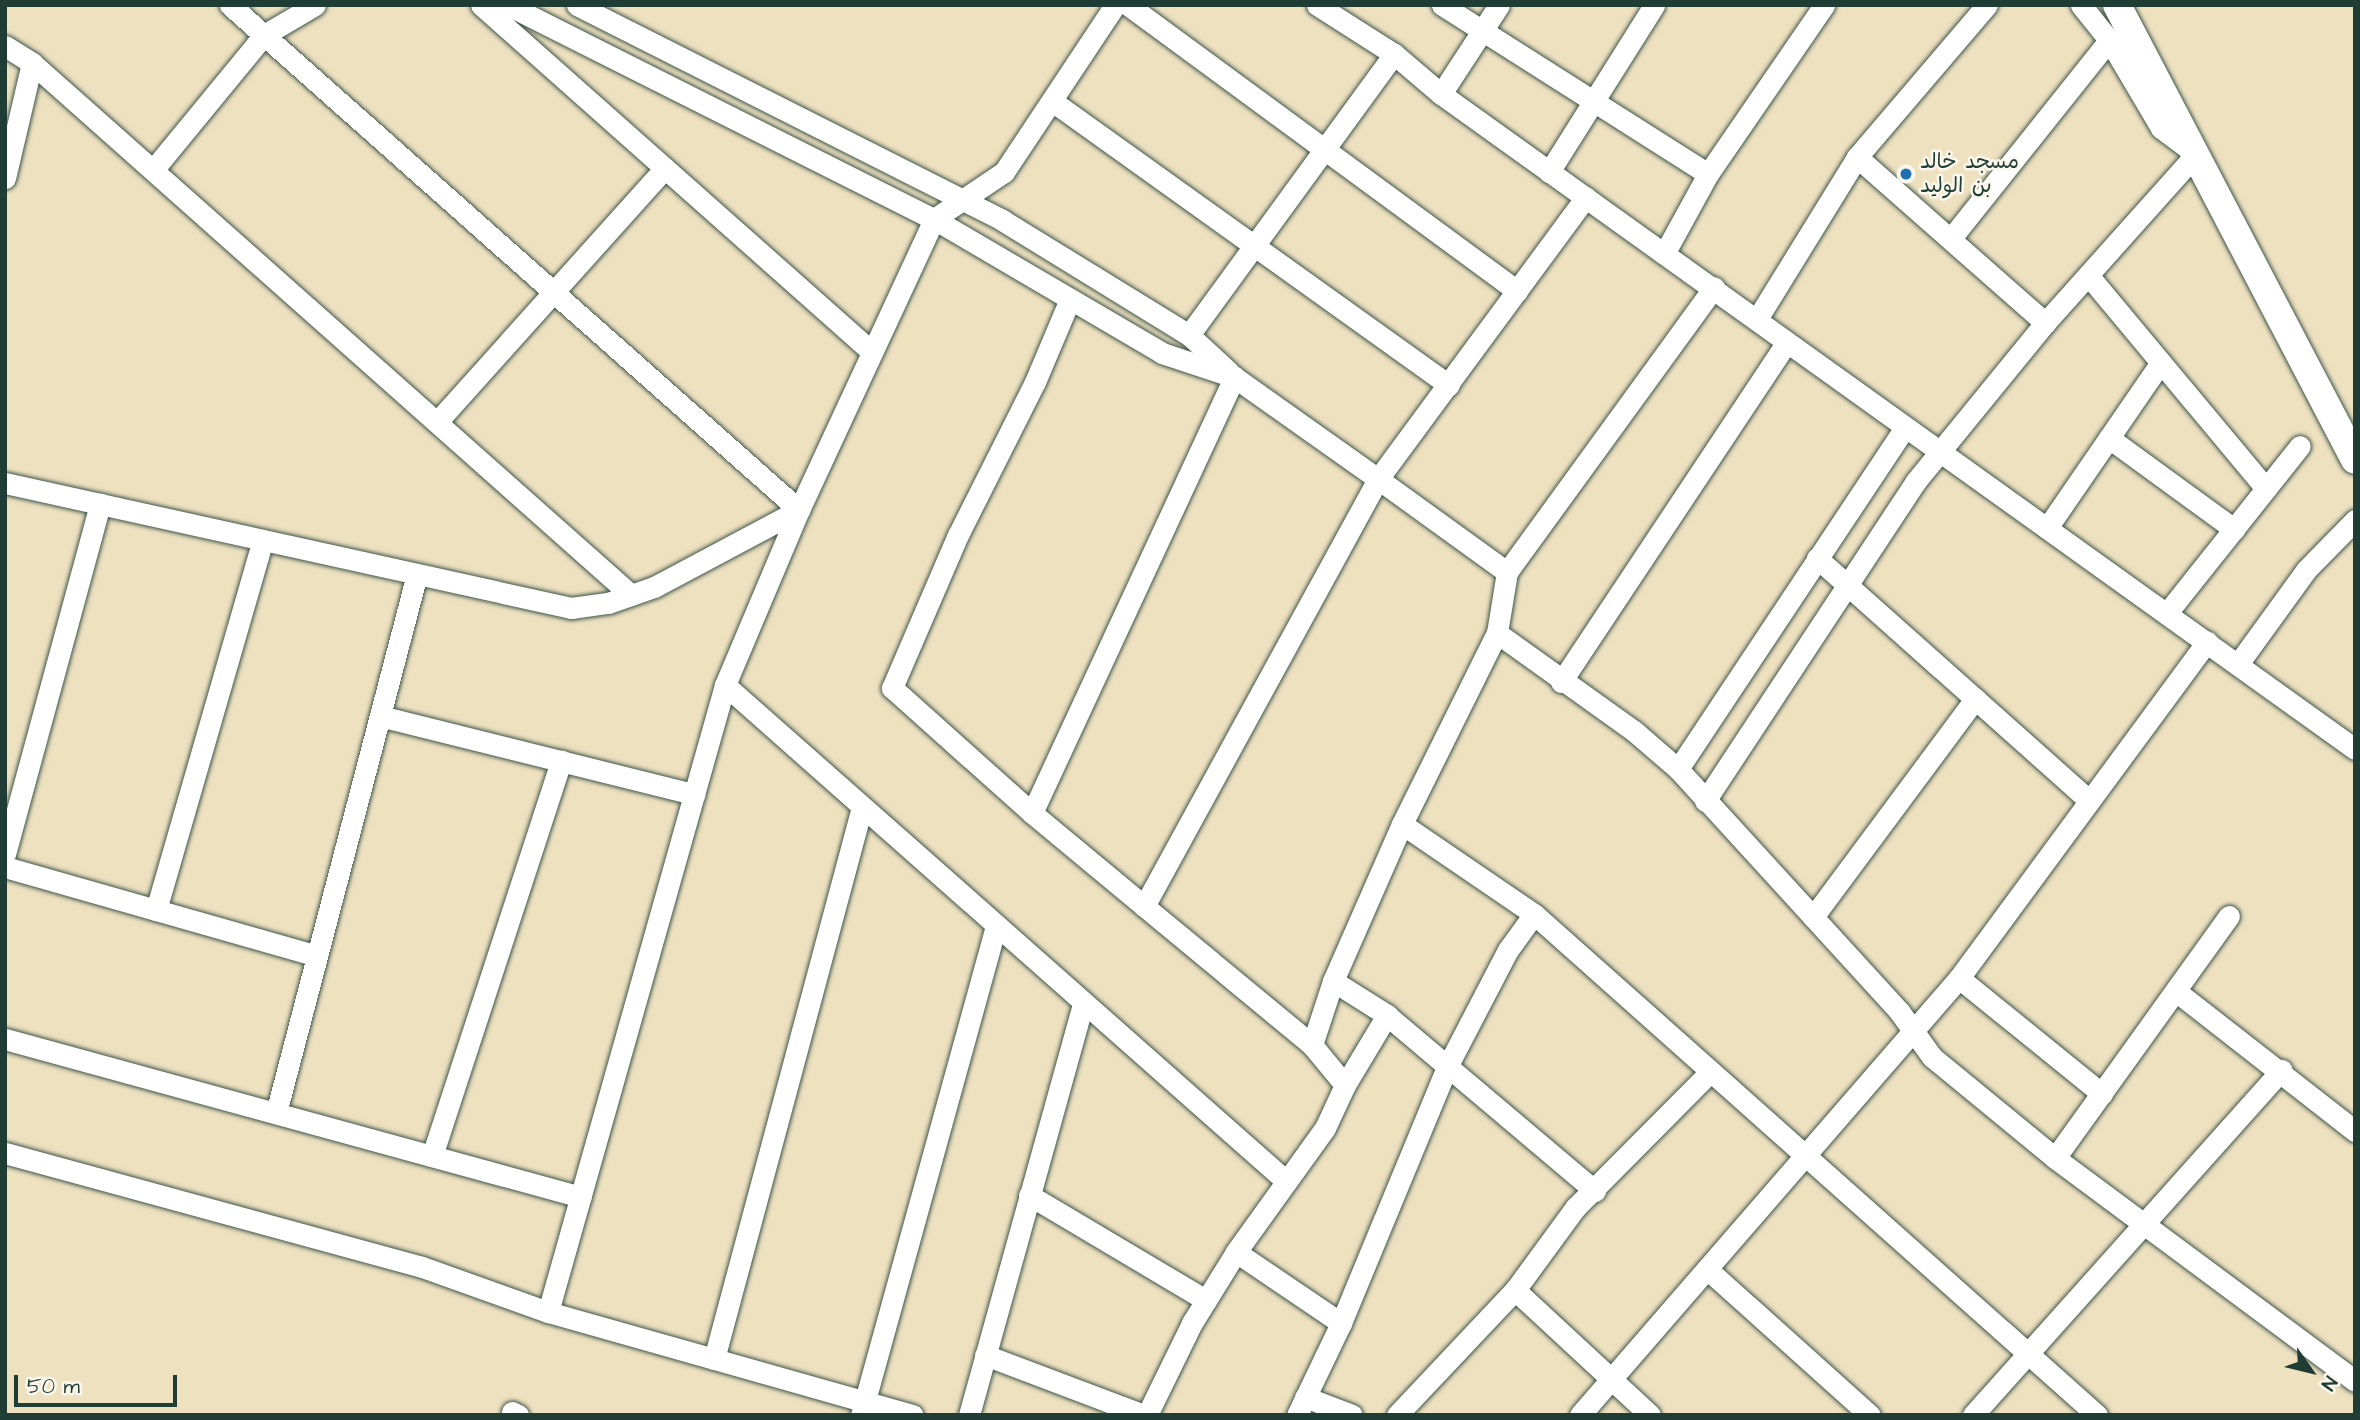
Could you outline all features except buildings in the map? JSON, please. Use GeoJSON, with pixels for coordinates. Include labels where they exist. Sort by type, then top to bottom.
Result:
{"type":"FeatureCollection","features":[{"type":"Feature","properties":{"kind":"main road"},"geometry":{"type":"LineString","coordinates":[[2117,5],[2355,460]]}},
{"type":"Feature","properties":{"kind":"street"},"geometry":{"type":"LineString","coordinates":[[230,5],[799,510]]}},
{"type":"Feature","properties":{"kind":"street"},"geometry":{"type":"LineString","coordinates":[[153,170],[264,36],[315,5]]}},
{"type":"Feature","properties":{"kind":"street"},"geometry":{"type":"LineString","coordinates":[[481,5],[872,352]]}},
{"type":"Feature","properties":{"kind":"street"},"geometry":{"type":"LineString","coordinates":[[508,5],[934,219],[1162,353],[1234,377]]}},
{"type":"Feature","properties":{"kind":"street"},"geometry":{"type":"LineString","coordinates":[[577,5],[966,200],[1189,335],[1234,377],[1507,572]]}},
{"type":"Feature","properties":{"kind":"street"},"geometry":{"type":"LineString","coordinates":[[548,1312],[725,685],[799,510],[934,219],[1004,172],[1115,5]]}},
{"type":"Feature","properties":{"kind":"street"},"geometry":{"type":"LineString","coordinates":[[1128,5],[1517,291]]}},
{"type":"Feature","properties":{"kind":"street"},"geometry":{"type":"LineString","coordinates":[[1442,5],[1708,174]]}},
{"type":"Feature","properties":{"kind":"street"},"geometry":{"type":"LineString","coordinates":[[1441,94],[1499,5]]}},
{"type":"Feature","properties":{"kind":"street"},"geometry":{"type":"LineString","coordinates":[[1549,172],[1654,5]]}},
{"type":"Feature","properties":{"kind":"street"},"geometry":{"type":"LineString","coordinates":[[1664,254],[1708,174],[1825,5]]}},
{"type":"Feature","properties":{"kind":"street"},"geometry":{"type":"LineString","coordinates":[[1757,319],[1857,157],[1987,5]]}},
{"type":"Feature","properties":{"kind":"street"},"geometry":{"type":"LineString","coordinates":[[1705,801],[1846,583],[1916,481],[2045,323],[2196,154],[2161,128],[2109,40],[2081,5]]}},
{"type":"Feature","properties":{"kind":"street"},"geometry":{"type":"LineString","coordinates":[[1325,8],[1394,54],[1441,94],[1714,287],[2355,749]]}},
{"type":"Feature","properties":{"kind":"street"},"geometry":{"type":"LineString","coordinates":[[1952,237],[2109,40]]}},
{"type":"Feature","properties":{"kind":"street"},"geometry":{"type":"LineString","coordinates":[[5,46],[32,63],[631,595]]}},
{"type":"Feature","properties":{"kind":"street"},"geometry":{"type":"LineString","coordinates":[[1189,335],[1394,54]]}},
{"type":"Feature","properties":{"kind":"street"},"geometry":{"type":"LineString","coordinates":[[5,178],[32,63]]}},
{"type":"Feature","properties":{"kind":"street"},"geometry":{"type":"LineString","coordinates":[[1052,101],[1449,385]]}},
{"type":"Feature","properties":{"kind":"street"},"geometry":{"type":"LineString","coordinates":[[1857,157],[1952,237],[2045,323]]}},
{"type":"Feature","properties":{"kind":"street"},"geometry":{"type":"LineString","coordinates":[[436,422],[552,290],[665,168]]}},
{"type":"Feature","properties":{"kind":"street"},"geometry":{"type":"LineString","coordinates":[[1143,906],[1378,479],[1586,197]]}},
{"type":"Feature","properties":{"kind":"street"},"geometry":{"type":"LineString","coordinates":[[2088,275],[2266,489]]}},
{"type":"Feature","properties":{"kind":"street"},"geometry":{"type":"LineString","coordinates":[[1312,1045],[1333,981],[1402,824],[1497,633],[1507,572],[1714,287]]}},
{"type":"Feature","properties":{"kind":"street"},"geometry":{"type":"LineString","coordinates":[[1070,299],[1035,382],[958,535],[892,688],[1032,813],[1312,1045],[1345,1085]]}},
{"type":"Feature","properties":{"kind":"street"},"geometry":{"type":"LineString","coordinates":[[1561,682],[1787,342]]}},
{"type":"Feature","properties":{"kind":"street"},"geometry":{"type":"LineString","coordinates":[[2047,528],[2161,362]]}},
{"type":"Feature","properties":{"kind":"street"},"geometry":{"type":"LineString","coordinates":[[1032,813],[1234,377]]}},
{"type":"Feature","properties":{"kind":"street"},"geometry":{"type":"LineString","coordinates":[[1678,769],[1905,427]]}},
{"type":"Feature","properties":{"kind":"street"},"geometry":{"type":"LineString","coordinates":[[2109,438],[2234,529]]}},
{"type":"Feature","properties":{"kind":"street"},"geometry":{"type":"LineString","coordinates":[[2167,614],[2300,446]]}},
{"type":"Feature","properties":{"kind":"street"},"geometry":{"type":"LineString","coordinates":[[5,483],[571,608],[631,595],[799,510]]}},
{"type":"Feature","properties":{"kind":"street"},"geometry":{"type":"LineString","coordinates":[[5,854],[100,504]]}},
{"type":"Feature","properties":{"kind":"street"},"geometry":{"type":"LineString","coordinates":[[2238,664],[2306,570],[2355,520]]}},
{"type":"Feature","properties":{"kind":"street"},"geometry":{"type":"LineString","coordinates":[[156,910],[262,540]]}},
{"type":"Feature","properties":{"kind":"street"},"geometry":{"type":"LineString","coordinates":[[1817,558],[2090,801]]}},
{"type":"Feature","properties":{"kind":"street"},"geometry":{"type":"LineString","coordinates":[[276,1113],[417,574]]}},
{"type":"Feature","properties":{"kind":"street"},"geometry":{"type":"LineString","coordinates":[[1497,633],[1561,682],[1634,731],[1678,769],[1899,1011],[1912,1034],[1932,1057],[2055,1158],[2144,1221],[2355,1381]]}},
{"type":"Feature","properties":{"kind":"street"},"geometry":{"type":"LineString","coordinates":[[1580,1415],[1609,1378],[1808,1156],[1959,978],[2207,642]]}},
{"type":"Feature","properties":{"kind":"street"},"geometry":{"type":"LineString","coordinates":[[725,685],[1286,1181]]}},
{"type":"Feature","properties":{"kind":"street"},"geometry":{"type":"LineString","coordinates":[[1813,917],[1975,699]]}},
{"type":"Feature","properties":{"kind":"street"},"geometry":{"type":"LineString","coordinates":[[380,716],[694,794]]}},
{"type":"Feature","properties":{"kind":"street"},"geometry":{"type":"LineString","coordinates":[[432,1156],[561,761]]}},
{"type":"Feature","properties":{"kind":"street"},"geometry":{"type":"LineString","coordinates":[[714,1359],[862,807]]}},
{"type":"Feature","properties":{"kind":"street"},"geometry":{"type":"LineString","coordinates":[[1402,824],[1534,914],[1709,1073],[1808,1156],[2097,1415]]}},
{"type":"Feature","properties":{"kind":"street"},"geometry":{"type":"LineString","coordinates":[[5,867],[317,956]]}},
{"type":"Feature","properties":{"kind":"street"},"geometry":{"type":"LineString","coordinates":[[1352,1415],[1301,1406],[1341,1323],[1447,1067],[1508,950],[1534,914]]}},
{"type":"Feature","properties":{"kind":"street"},"geometry":{"type":"LineString","coordinates":[[2055,1158],[2177,992],[2229,916]]}},
{"type":"Feature","properties":{"kind":"street"},"geometry":{"type":"LineString","coordinates":[[862,1408],[996,926]]}},
{"type":"Feature","properties":{"kind":"street"},"geometry":{"type":"LineString","coordinates":[[1959,978],[2102,1094]]}},
{"type":"Feature","properties":{"kind":"street"},"geometry":{"type":"LineString","coordinates":[[1333,981],[1387,1015],[1595,1192]]}},
{"type":"Feature","properties":{"kind":"street"},"geometry":{"type":"LineString","coordinates":[[2177,992],[2281,1070],[2355,1131]]}},
{"type":"Feature","properties":{"kind":"street"},"geometry":{"type":"LineString","coordinates":[[969,1415],[1083,1003]]}},
{"type":"Feature","properties":{"kind":"street"},"geometry":{"type":"LineString","coordinates":[[985,1355],[1145,1415],[1206,1300],[1236,1252],[1325,1128],[1345,1085],[1387,1015]]}},
{"type":"Feature","properties":{"kind":"street"},"geometry":{"type":"LineString","coordinates":[[5,1039],[581,1197]]}},
{"type":"Feature","properties":{"kind":"street"},"geometry":{"type":"LineString","coordinates":[[1973,1415],[2281,1070]]}},
{"type":"Feature","properties":{"kind":"street"},"geometry":{"type":"LineString","coordinates":[[1396,1415],[1515,1290],[1576,1208],[1595,1192],[1709,1073]]}},
{"type":"Feature","properties":{"kind":"street"},"geometry":{"type":"LineString","coordinates":[[5,1153],[422,1268],[548,1312],[714,1359],[862,1408],[913,1415]]}},
{"type":"Feature","properties":{"kind":"street"},"geometry":{"type":"LineString","coordinates":[[1029,1195],[1206,1300]]}},
{"type":"Feature","properties":{"kind":"street"},"geometry":{"type":"LineString","coordinates":[[1236,1252],[1341,1323]]}},
{"type":"Feature","properties":{"kind":"street"},"geometry":{"type":"LineString","coordinates":[[1707,1269],[1870,1415]]}},
{"type":"Feature","properties":{"kind":"street"},"geometry":{"type":"LineString","coordinates":[[1515,1290],[1650,1415]]}},
{"type":"Feature","properties":{"kind":"place","name":"مسجد خالد بن الوليد"},"geometry":{"type":"Point","coordinates":[1906,174]}}]}
